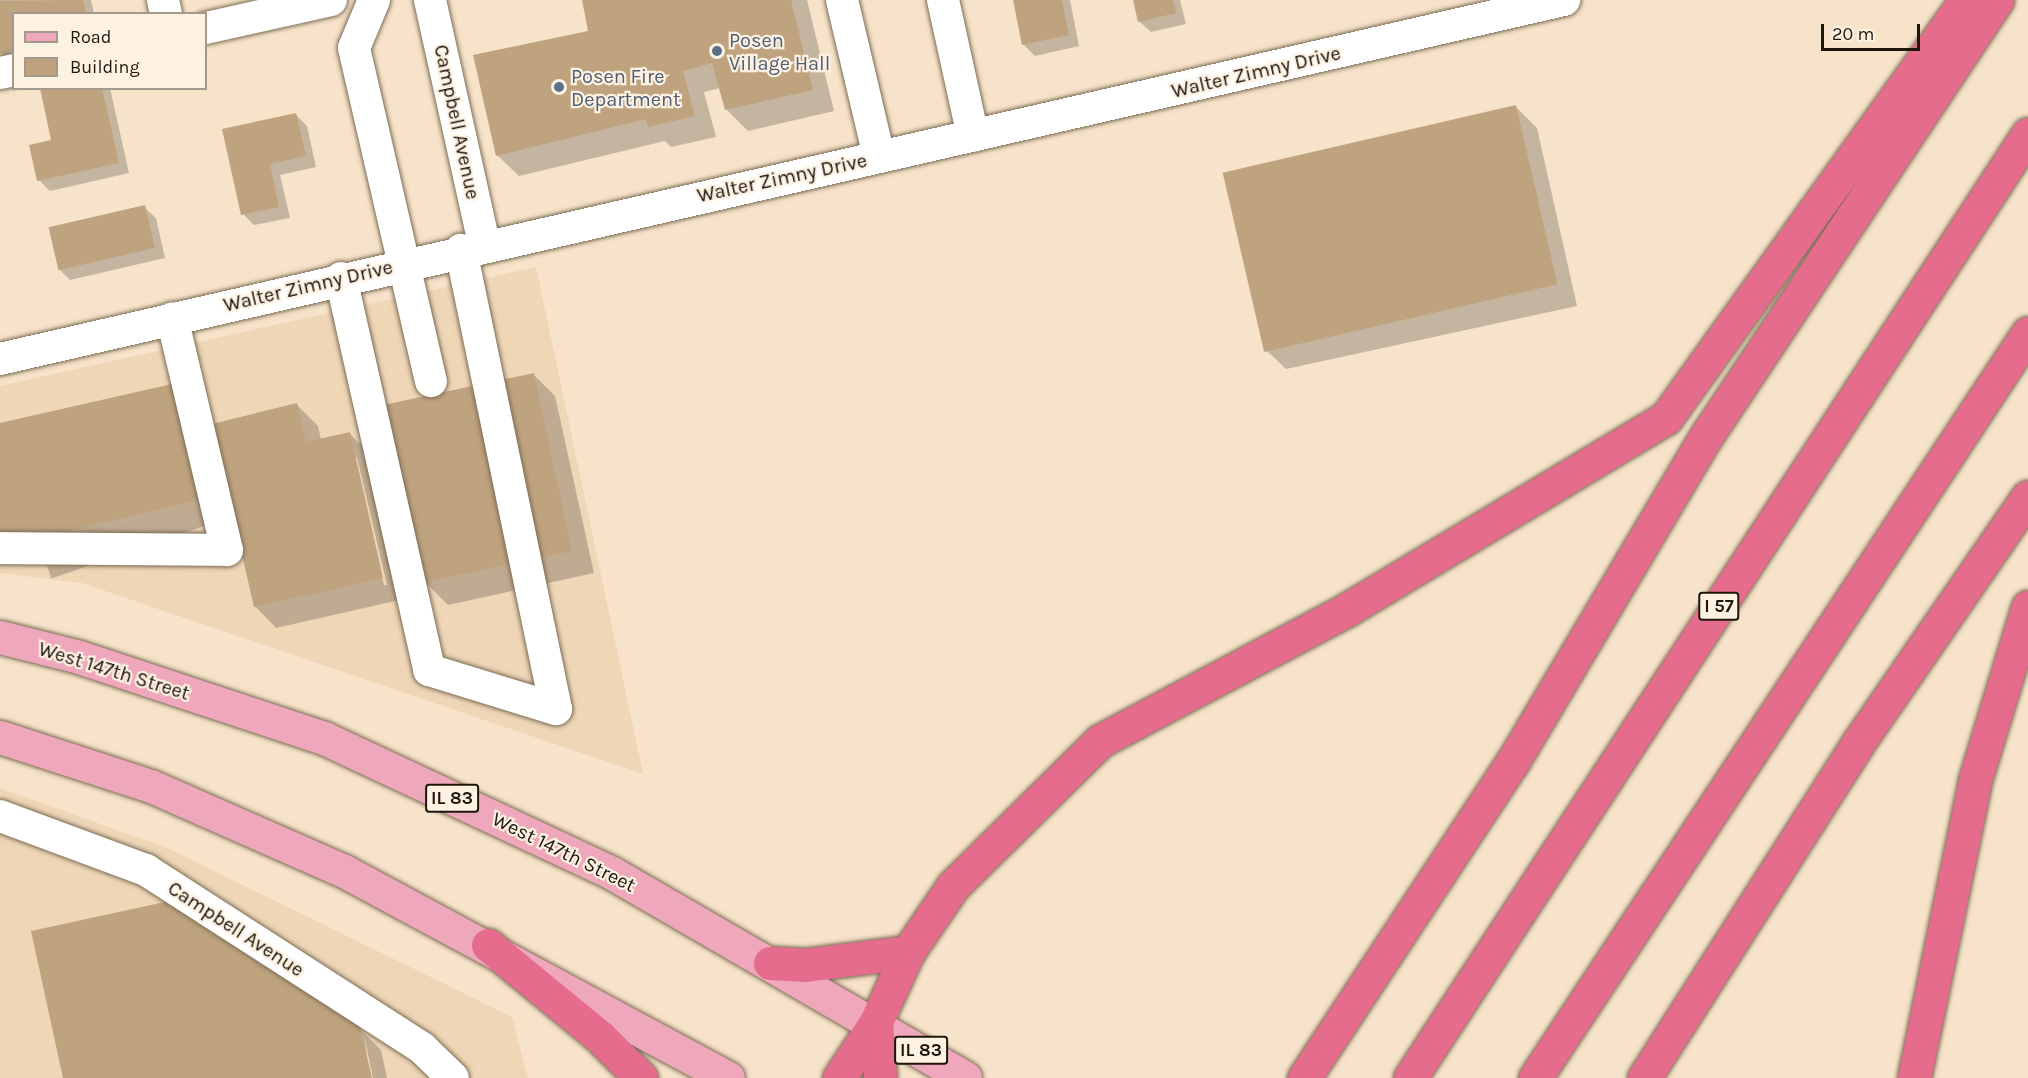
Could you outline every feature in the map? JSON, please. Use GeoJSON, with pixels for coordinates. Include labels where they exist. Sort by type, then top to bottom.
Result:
{"type":"FeatureCollection","features":[{"type":"Feature","properties":{"kind":"highway"},"geometry":{"type":"LineString","coordinates":[[839,1078],[876,1022],[908,952],[953,886],[1100,741],[1348,609],[1666,418],[1966,0]]}},
{"type":"Feature","properties":{"kind":"highway"},"geometry":{"type":"LineString","coordinates":[[1304,1078],[1512,763],[1707,435],[1997,0]]}},
{"type":"Feature","properties":{"kind":"highway","name":"I 57"},"geometry":{"type":"LineString","coordinates":[[1410,1078],[2028,134]]}},
{"type":"Feature","properties":{"kind":"highway"},"geometry":{"type":"LineString","coordinates":[[1535,1078],[2028,333]]}},
{"type":"Feature","properties":{"kind":"highway"},"geometry":{"type":"LineString","coordinates":[[1644,1078],[1857,743],[2028,497]]}},
{"type":"Feature","properties":{"kind":"highway"},"geometry":{"type":"LineString","coordinates":[[1914,1078],[1976,780],[2028,607]]}},
{"type":"Feature","properties":{"kind":"highway"},"geometry":{"type":"LineString","coordinates":[[488,945],[600,1037],[641,1078]]}},
{"type":"Feature","properties":{"kind":"highway"},"geometry":{"type":"LineString","coordinates":[[770,963],[805,965],[908,952]]}},
{"type":"Feature","properties":{"kind":"highway"},"geometry":{"type":"LineString","coordinates":[[876,1022],[880,1078]]}},
{"type":"Feature","properties":{"kind":"main road","name":"West 147th Street"},"geometry":{"type":"LineString","coordinates":[[0,638],[79,657],[324,738],[612,873],[876,1022],[965,1078]]}},
{"type":"Feature","properties":{"kind":"main road"},"geometry":{"type":"LineString","coordinates":[[0,737],[152,786],[344,871],[488,945],[728,1078]]}},
{"type":"Feature","properties":{"kind":"street"},"geometry":{"type":"LineString","coordinates":[[207,28],[331,0]]}},
{"type":"Feature","properties":{"kind":"street"},"geometry":{"type":"LineString","coordinates":[[374,0],[354,48],[406,263],[431,381]]}},
{"type":"Feature","properties":{"kind":"street","name":"Campbell Avenue"},"geometry":{"type":"LineString","coordinates":[[341,278],[429,670],[556,709],[430,0]]}},
{"type":"Feature","properties":{"kind":"street"},"geometry":{"type":"LineString","coordinates":[[842,0],[879,157]]}},
{"type":"Feature","properties":{"kind":"street"},"geometry":{"type":"LineString","coordinates":[[943,0],[973,136]]}},
{"type":"Feature","properties":{"kind":"street","name":"Walter Zimny Drive"},"geometry":{"type":"LineString","coordinates":[[0,359],[473,247],[973,136],[1453,13],[1564,0]]}},
{"type":"Feature","properties":{"kind":"street"},"geometry":{"type":"LineString","coordinates":[[0,548],[227,550],[172,318]]}},
{"type":"Feature","properties":{"kind":"street","name":"Campbell Avenue"},"geometry":{"type":"LineString","coordinates":[[0,816],[146,870],[422,1048],[453,1078]]}},
{"type":"Feature","properties":{"kind":"shaded area"},"geometry":{"type":"Polygon","coordinates":[[[536,267],[643,774],[82,583],[0,573],[0,386],[536,267]]]}},
{"type":"Feature","properties":{"kind":"shaded area"},"geometry":{"type":"Polygon","coordinates":[[[0,788],[167,848],[512,1017],[528,1078],[0,1078],[0,788]]]}},
{"type":"Feature","properties":{"kind":"building"},"geometry":{"type":"Polygon","coordinates":[[[83,0],[86,12],[12,12],[12,51],[0,54],[0,1],[83,0]]]}},
{"type":"Feature","properties":{"kind":"building"},"geometry":{"type":"Polygon","coordinates":[[[582,0],[791,0],[813,90],[725,110],[712,63],[683,71],[695,116],[648,127],[646,119],[496,156],[473,55],[588,31],[582,0]]]}},
{"type":"Feature","properties":{"kind":"building"},"geometry":{"type":"Polygon","coordinates":[[[1013,0],[1062,0],[1069,35],[1022,45],[1013,0]]]}},
{"type":"Feature","properties":{"kind":"building"},"geometry":{"type":"Polygon","coordinates":[[[1133,0],[1173,0],[1176,13],[1138,22],[1133,0]]]}},
{"type":"Feature","properties":{"kind":"building"},"geometry":{"type":"Polygon","coordinates":[[[40,90],[102,90],[119,163],[37,181],[29,145],[51,140],[40,90]]]}},
{"type":"Feature","properties":{"kind":"building"},"geometry":{"type":"Polygon","coordinates":[[[1516,105],[1557,284],[1264,352],[1223,173],[1516,105]]]}},
{"type":"Feature","properties":{"kind":"building"},"geometry":{"type":"Polygon","coordinates":[[[296,113],[306,156],[270,164],[279,207],[241,215],[222,129],[296,113]]]}},
{"type":"Feature","properties":{"kind":"building"},"geometry":{"type":"Polygon","coordinates":[[[145,205],[155,248],[58,270],[49,227],[145,205]]]}},
{"type":"Feature","properties":{"kind":"building"},"geometry":{"type":"Polygon","coordinates":[[[534,373],[572,551],[421,583],[383,405],[534,373]]]}},
{"type":"Feature","properties":{"kind":"building"},"geometry":{"type":"Polygon","coordinates":[[[172,384],[199,500],[17,543],[0,541],[0,423],[172,384]]]}},
{"type":"Feature","properties":{"kind":"building"},"geometry":{"type":"Polygon","coordinates":[[[297,403],[306,442],[350,432],[383,578],[254,607],[212,424],[297,403]]]}},
{"type":"Feature","properties":{"kind":"building"},"geometry":{"type":"Polygon","coordinates":[[[165,902],[360,1027],[372,1078],[63,1078],[31,931],[165,902]]]}},
{"type":"Feature","properties":{"kind":"place","name":"Posen Village Hall"},"geometry":{"type":"Point","coordinates":[717,51]}},
{"type":"Feature","properties":{"kind":"place","name":"Posen Fire Department"},"geometry":{"type":"Point","coordinates":[559,87]}}]}
